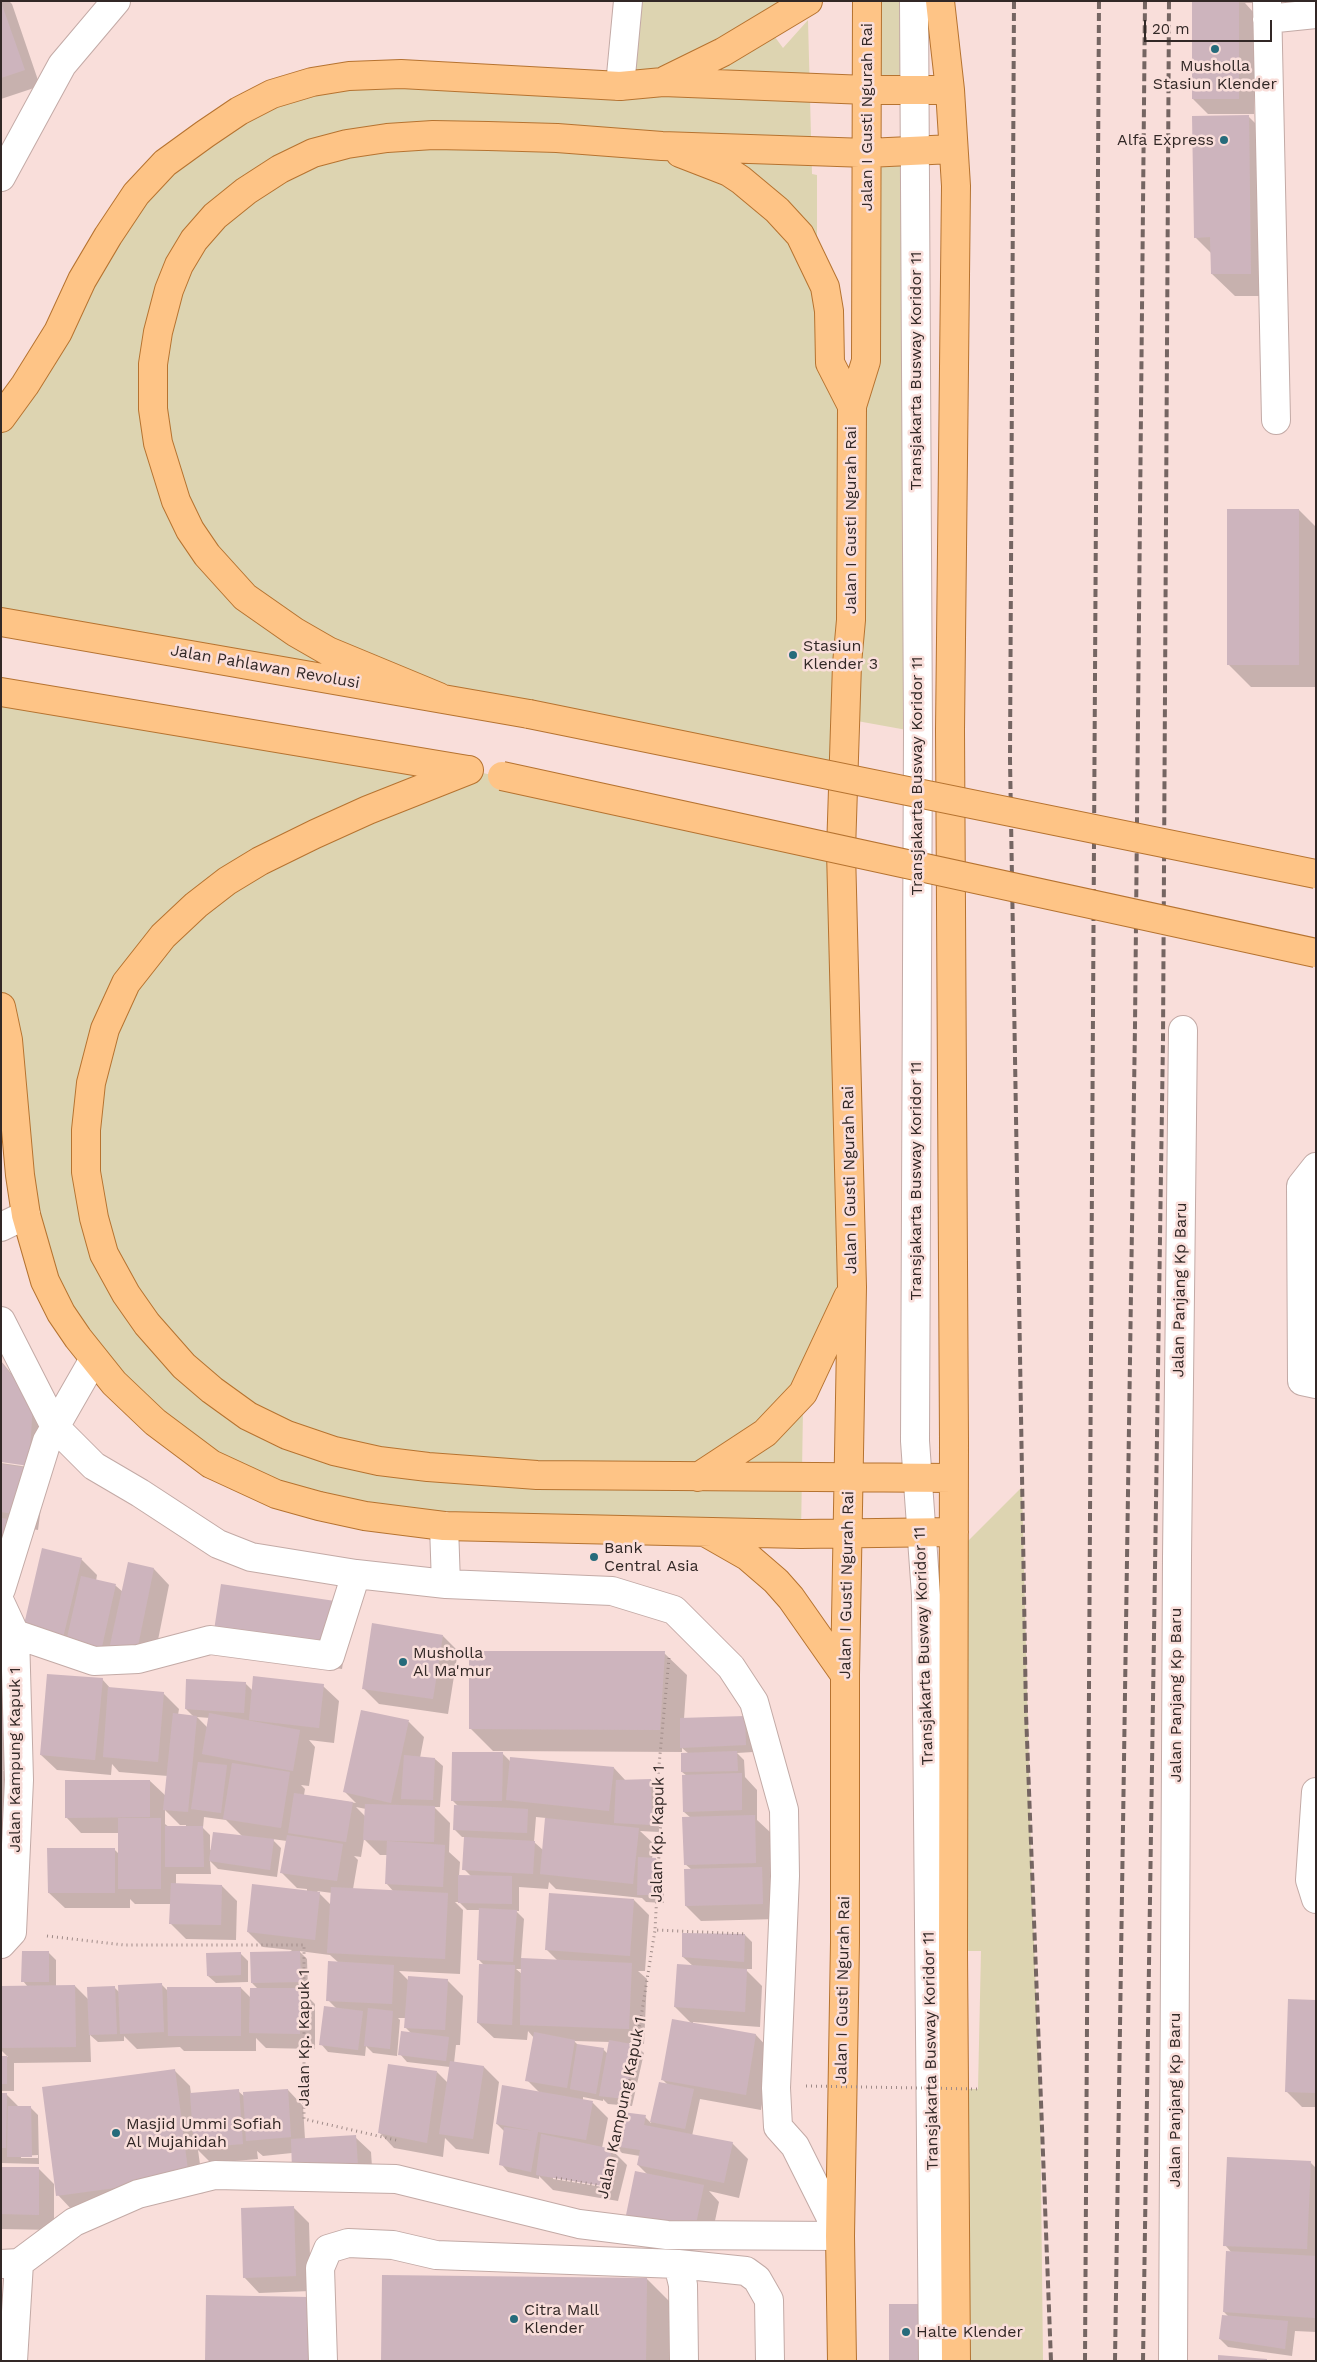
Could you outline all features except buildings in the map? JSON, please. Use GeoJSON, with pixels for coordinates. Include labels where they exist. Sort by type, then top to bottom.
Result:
{"type":"FeatureCollection","features":[{"type":"Feature","properties":{"kind":"main road"},"geometry":{"type":"LineString","coordinates":[[663,82],[723,52],[808,1]]}},
{"type":"Feature","properties":{"kind":"main road","name":"Jalan I Gusti Ngurah Rai"},"geometry":{"type":"LineString","coordinates":[[842,2361],[828,2237],[845,1942],[845,1674],[852,1287],[841,851],[851,620],[852,406],[866,361],[867,1]]}},
{"type":"Feature","properties":{"kind":"main road"},"geometry":{"type":"LineString","coordinates":[[940,1],[950,90],[956,186],[950,730],[954,1478],[952,1951],[956,2361]]}},
{"type":"Feature","properties":{"kind":"main road"},"geometry":{"type":"LineString","coordinates":[[1,418],[25,385],[58,332],[82,280],[136,194],[165,163],[239,111],[272,94],[312,82],[350,76],[401,74],[620,86],[663,82],[867,90],[950,90]]}},
{"type":"Feature","properties":{"kind":"main road"},"geometry":{"type":"LineString","coordinates":[[439,697],[336,654],[270,615],[245,597],[207,555],[190,530],[176,501],[158,443],[153,409],[153,364],[158,332],[172,281],[194,240],[215,216],[246,191],[280,169],[313,153],[347,144],[387,138],[433,135],[557,138],[662,146],[867,153],[953,149]]}},
{"type":"Feature","properties":{"kind":"main road"},"geometry":{"type":"LineString","coordinates":[[662,146],[730,172],[777,210],[800,235],[825,287],[829,311],[830,363],[852,406]]}},
{"type":"Feature","properties":{"kind":"main road","name":"Jalan Pahlawan Revolusi"},"geometry":{"type":"LineString","coordinates":[[1,622],[528,714],[1316,874]]}},
{"type":"Feature","properties":{"kind":"main road"},"geometry":{"type":"LineString","coordinates":[[1,692],[502,776],[1316,953]]}},
{"type":"Feature","properties":{"kind":"main road"},"geometry":{"type":"LineString","coordinates":[[469,770],[315,834],[260,861],[196,904],[163,936],[126,983],[105,1029],[92,1083],[86,1121],[86,1172],[94,1218],[104,1254],[126,1294],[142,1317],[184,1366],[248,1416],[288,1435],[334,1451],[379,1461],[428,1467],[537,1475],[696,1478],[849,1476],[954,1478]]}},
{"type":"Feature","properties":{"kind":"main road"},"geometry":{"type":"LineString","coordinates":[[1,1007],[8,1040],[17,1146],[26,1214],[45,1281],[62,1313],[94,1359],[114,1383],[174,1437],[212,1464],[276,1494],[319,1506],[407,1522],[444,1526],[801,1534],[954,1532]]}},
{"type":"Feature","properties":{"kind":"main road"},"geometry":{"type":"LineString","coordinates":[[696,1478],[765,1434],[803,1393],[852,1287]]}},
{"type":"Feature","properties":{"kind":"main road"},"geometry":{"type":"LineString","coordinates":[[704,1532],[747,1556],[776,1582],[791,1598],[845,1674]]}},
{"type":"Feature","properties":{"kind":"street"},"geometry":{"type":"LineString","coordinates":[[1,177],[62,65],[116,1]]}},
{"type":"Feature","properties":{"kind":"street"},"geometry":{"type":"LineString","coordinates":[[620,86],[628,1]]}},
{"type":"Feature","properties":{"kind":"street","name":"Transjakarta Busway Koridor 11"},"geometry":{"type":"LineString","coordinates":[[914,1],[918,722],[914,1441],[926,1595],[933,2361]]}},
{"type":"Feature","properties":{"kind":"street"},"geometry":{"type":"LineString","coordinates":[[1276,420],[1267,10],[1316,14]]}},
{"type":"Feature","properties":{"kind":"street","name":"Jalan Panjang Kp Baru"},"geometry":{"type":"LineString","coordinates":[[1173,2361],[1177,1557],[1183,1030]]}},
{"type":"Feature","properties":{"kind":"street"},"geometry":{"type":"LineString","coordinates":[[1316,1167],[1301,1186],[1301,1196],[1302,1381],[1316,1384]]}},
{"type":"Feature","properties":{"kind":"street"},"geometry":{"type":"LineString","coordinates":[[1,1227],[26,1214]]}},
{"type":"Feature","properties":{"kind":"street"},"geometry":{"type":"LineString","coordinates":[[1,1321],[55,1427],[94,1466],[140,1493],[218,1544],[251,1557],[356,1574],[446,1584],[612,1591],[674,1610],[731,1667],[754,1702],[784,1810],[785,1876],[776,2088],[778,2127],[795,2146],[828,2237],[689,2236],[600,2227],[579,2224],[396,2179],[215,2175],[138,2194],[74,2222],[10,2263],[13,2361]]}},
{"type":"Feature","properties":{"kind":"street"},"geometry":{"type":"LineString","coordinates":[[1,1589],[47,1441],[94,1359]]}},
{"type":"Feature","properties":{"kind":"street"},"geometry":{"type":"LineString","coordinates":[[444,1526],[446,1584]]}},
{"type":"Feature","properties":{"kind":"street"},"geometry":{"type":"LineString","coordinates":[[8,1633],[94,1661],[138,1659],[210,1640],[330,1656],[356,1574]]}},
{"type":"Feature","properties":{"kind":"street","name":"Jalan Kampung Kapuk 1"},"geometry":{"type":"LineString","coordinates":[[1,1604],[8,1633],[19,1780],[7,1938]]}},
{"type":"Feature","properties":{"kind":"street"},"geometry":{"type":"LineString","coordinates":[[1316,1792],[1310,1880],[1316,1899]]}},
{"type":"Feature","properties":{"kind":"street"},"geometry":{"type":"LineString","coordinates":[[323,2361],[320,2268],[328,2249],[348,2243],[393,2245],[436,2254],[678,2264],[746,2271],[757,2279],[769,2300],[770,2361]]}},
{"type":"Feature","properties":{"kind":"street"},"geometry":{"type":"LineString","coordinates":[[678,2264],[683,2285],[684,2361]]}},
{"type":"Feature","properties":{"kind":"path","name":"Jalan Kp. Kapuk 1"},"geometry":{"type":"LineString","coordinates":[[655,1930],[661,1817],[658,1776],[674,1610]]}},
{"type":"Feature","properties":{"kind":"path"},"geometry":{"type":"LineString","coordinates":[[655,1930],[783,1936]]}},
{"type":"Feature","properties":{"kind":"path","name":"Jalan Kampung Kapuk 1"},"geometry":{"type":"LineString","coordinates":[[600,2227],[603,2186],[633,2068],[655,1930]]}},
{"type":"Feature","properties":{"kind":"path","name":"Jalan Kp. Kapuk 1"},"geometry":{"type":"LineString","coordinates":[[7,1938],[124,1945],[304,1945],[304,2119],[408,2143]]}},
{"type":"Feature","properties":{"kind":"path"},"geometry":{"type":"LineString","coordinates":[[806,2086],[978,2089]]}},
{"type":"Feature","properties":{"kind":"path"},"geometry":{"type":"LineString","coordinates":[[555,2178],[603,2186]]}},
{"type":"Feature","properties":{"kind":"shaded area"},"geometry":{"type":"Polygon","coordinates":[[[628,1],[808,1],[767,26],[783,48],[808,20],[812,174],[817,175],[817,244],[798,233],[852,405],[867,153],[914,150],[918,732],[846,719],[843,778],[1,622],[1,418],[165,163],[312,82],[620,86],[628,1]]]}},
{"type":"Feature","properties":{"kind":"shaded area"},"geometry":{"type":"Polygon","coordinates":[[[867,1],[914,1],[914,89],[867,90],[867,1]]]}},
{"type":"Feature","properties":{"kind":"shaded area"},"geometry":{"type":"Polygon","coordinates":[[[1,692],[469,770],[841,851],[852,1287],[803,1409],[801,1534],[365,1516],[181,1442],[45,1281],[1,1008],[1,692]]]}},
{"type":"Feature","properties":{"kind":"shaded area"},"geometry":{"type":"Polygon","coordinates":[[[1022,1487],[1032,1892],[1040,2088],[1043,2361],[958,2361],[957,2089],[978,2089],[981,1951],[953,1951],[953,1556],[1022,1487]]]}},
{"type":"Feature","properties":{"kind":"railway"},"geometry":{"type":"LineString","coordinates":[[1014,1],[1010,759],[1026,1713],[1051,2361]]}},
{"type":"Feature","properties":{"kind":"railway"},"geometry":{"type":"LineString","coordinates":[[1085,2361],[1099,1]]}},
{"type":"Feature","properties":{"kind":"railway"},"geometry":{"type":"LineString","coordinates":[[1115,2361],[1135,1026],[1145,1]]}},
{"type":"Feature","properties":{"kind":"railway"},"geometry":{"type":"LineString","coordinates":[[1143,2361],[1163,1040],[1169,1]]}},
{"type":"Feature","properties":{"kind":"place","name":"Musholla Stasiun Klender"},"geometry":{"type":"Point","coordinates":[1215,49]}},
{"type":"Feature","properties":{"kind":"place","name":"Alfa Express"},"geometry":{"type":"Point","coordinates":[1224,140]}},
{"type":"Feature","properties":{"kind":"place","name":"Stasiun Klender 3"},"geometry":{"type":"Point","coordinates":[793,655]}},
{"type":"Feature","properties":{"kind":"place","name":"Bank Central Asia"},"geometry":{"type":"Point","coordinates":[594,1557]}},
{"type":"Feature","properties":{"kind":"place","name":"Musholla Al Ma'mur"},"geometry":{"type":"Point","coordinates":[403,1662]}},
{"type":"Feature","properties":{"kind":"place","name":"Masjid Ummi Sofiah Al Mujahidah"},"geometry":{"type":"Point","coordinates":[116,2133]}},
{"type":"Feature","properties":{"kind":"place","name":"Citra Mall Klender"},"geometry":{"type":"Point","coordinates":[514,2319]}},
{"type":"Feature","properties":{"kind":"place","name":"Halte Klender"},"geometry":{"type":"Point","coordinates":[906,2332]}}]}
